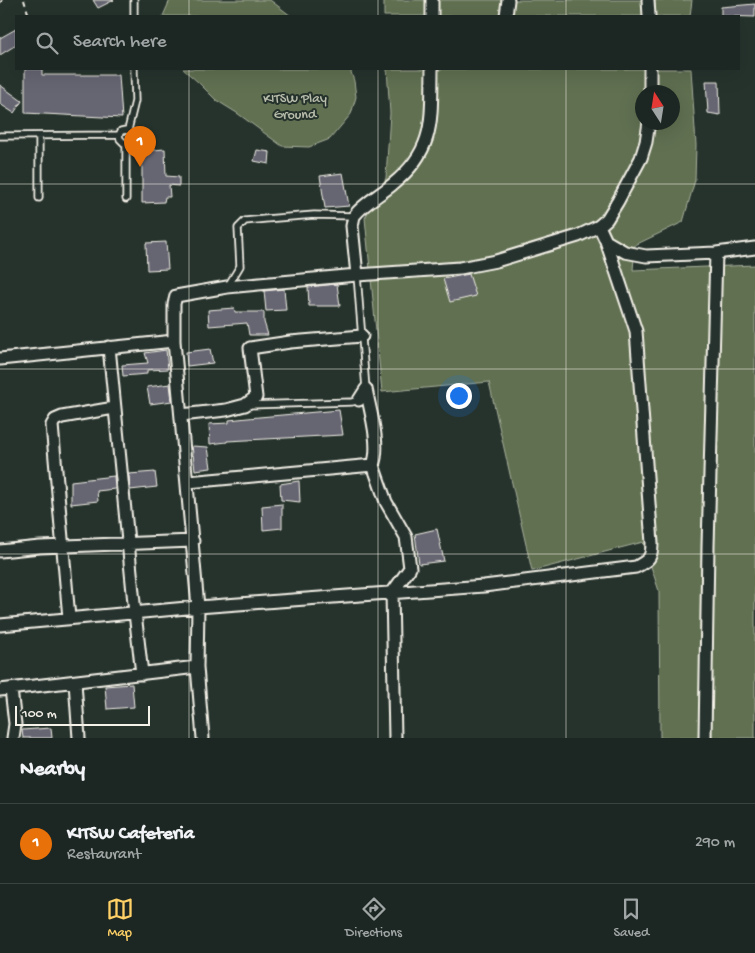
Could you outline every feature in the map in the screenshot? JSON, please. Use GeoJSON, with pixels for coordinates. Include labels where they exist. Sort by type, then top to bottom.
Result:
{"type":"FeatureCollection","features":[{"type":"Feature","properties":{"kind":"street"},"geometry":{"type":"LineString","coordinates":[[432,0],[432,15]]}},
{"type":"Feature","properties":{"kind":"street"},"geometry":{"type":"LineString","coordinates":[[506,15],[508,0]]}},
{"type":"Feature","properties":{"kind":"street"},"geometry":{"type":"LineString","coordinates":[[648,0],[649,15]]}},
{"type":"Feature","properties":{"kind":"street"},"geometry":{"type":"LineString","coordinates":[[357,274],[352,226],[354,216],[400,178],[417,159],[423,148],[431,120],[432,70]]}},
{"type":"Feature","properties":{"kind":"street"},"geometry":{"type":"LineString","coordinates":[[650,70],[650,85]]}},
{"type":"Feature","properties":{"kind":"street"},"geometry":{"type":"LineString","coordinates":[[203,738],[197,667],[198,607],[174,341],[174,304],[176,296],[227,287],[357,274],[460,268],[496,261],[578,236],[599,226],[607,219],[641,158],[648,130]]}},
{"type":"Feature","properties":{"kind":"street"},"geometry":{"type":"LineString","coordinates":[[0,624],[522,582],[636,567],[648,561],[652,553],[652,543],[638,340],[630,308],[599,226]]}},
{"type":"Feature","properties":{"kind":"street"},"geometry":{"type":"LineString","coordinates":[[606,241],[625,252],[646,256],[716,253],[755,248]]}},
{"type":"Feature","properties":{"kind":"street"},"geometry":{"type":"LineString","coordinates":[[705,738],[716,253]]}},
{"type":"Feature","properties":{"kind":"street"},"geometry":{"type":"LineString","coordinates":[[181,415],[245,406],[256,397],[250,348],[290,342],[362,336]]}},
{"type":"Feature","properties":{"kind":"street"},"geometry":{"type":"LineString","coordinates":[[0,358],[174,341]]}},
{"type":"Feature","properties":{"kind":"street"},"geometry":{"type":"LineString","coordinates":[[109,347],[142,674]]}},
{"type":"Feature","properties":{"kind":"street"},"geometry":{"type":"LineString","coordinates":[[366,389],[376,447],[376,458],[373,465],[386,502],[406,537],[410,568],[392,593],[395,738]]}},
{"type":"Feature","properties":{"kind":"street"},"geometry":{"type":"LineString","coordinates":[[359,400],[366,389]]}},
{"type":"Feature","properties":{"kind":"street"},"geometry":{"type":"LineString","coordinates":[[69,618],[52,425],[55,420],[62,417],[114,408]]}},
{"type":"Feature","properties":{"kind":"street"},"geometry":{"type":"LineString","coordinates":[[188,482],[373,465]]}},
{"type":"Feature","properties":{"kind":"street"},"geometry":{"type":"LineString","coordinates":[[0,551],[62,546],[128,545],[193,541]]}},
{"type":"Feature","properties":{"kind":"street"},"geometry":{"type":"LineString","coordinates":[[13,738],[15,724],[5,689],[197,667]]}},
{"type":"Feature","properties":{"kind":"street"},"geometry":{"type":"LineString","coordinates":[[75,682],[79,738]]}},
{"type":"Feature","properties":{"kind":"lane"},"geometry":{"type":"LineString","coordinates":[[134,0],[134,15]]}},
{"type":"Feature","properties":{"kind":"lane"},"geometry":{"type":"LineString","coordinates":[[128,130],[135,101],[134,70]]}},
{"type":"Feature","properties":{"kind":"lane"},"geometry":{"type":"LineString","coordinates":[[123,130],[128,130],[132,133],[130,142],[120,141],[119,135],[123,130]]}},
{"type":"Feature","properties":{"kind":"lane"},"geometry":{"type":"LineString","coordinates":[[0,136],[119,135]]}},
{"type":"Feature","properties":{"kind":"lane"},"geometry":{"type":"LineString","coordinates":[[39,136],[39,198]]}},
{"type":"Feature","properties":{"kind":"lane"},"geometry":{"type":"LineString","coordinates":[[126,143],[126,199]]}},
{"type":"Feature","properties":{"kind":"lane"},"geometry":{"type":"LineString","coordinates":[[227,287],[240,266],[238,228],[245,221],[299,216],[354,216]]}},
{"type":"Feature","properties":{"kind":"lane"},"geometry":{"type":"LineString","coordinates":[[357,274],[366,389]]}},
{"type":"Feature","properties":{"kind":"lane"},"geometry":{"type":"LineString","coordinates":[[245,406],[359,400]]}},
{"type":"Feature","properties":{"kind":"path"},"geometry":{"type":"LineString","coordinates":[[24,0],[29,15]]}},
{"type":"Feature","properties":{"kind":"green space"},"geometry":{"type":"Polygon","coordinates":[[[170,0],[270,0],[290,15],[163,15],[170,0]]]}},
{"type":"Feature","properties":{"kind":"green space"},"geometry":{"type":"Polygon","coordinates":[[[384,0],[692,0],[690,15],[384,15],[384,0]]]}},
{"type":"Feature","properties":{"kind":"green space","name":"KITSW Play Ground"},"geometry":{"type":"Polygon","coordinates":[[[184,70],[350,70],[356,97],[351,114],[330,139],[309,147],[282,146],[216,100],[184,70]]]}},
{"type":"Feature","properties":{"kind":"green space"},"geometry":{"type":"Polygon","coordinates":[[[387,70],[691,70],[696,145],[695,180],[683,222],[635,245],[633,270],[755,265],[755,738],[660,738],[659,591],[643,542],[532,571],[489,382],[382,392],[365,218],[386,178],[390,113],[387,70]]]}},
{"type":"Feature","properties":{"kind":"building"},"geometry":{"type":"Polygon","coordinates":[[[93,0],[114,0],[98,8],[93,0]]]}},
{"type":"Feature","properties":{"kind":"building"},"geometry":{"type":"Polygon","coordinates":[[[755,4],[755,17],[721,15],[721,7],[755,4]]]}},
{"type":"Feature","properties":{"kind":"building"},"geometry":{"type":"Polygon","coordinates":[[[15,30],[15,46],[0,55],[0,38],[15,30]]]}},
{"type":"Feature","properties":{"kind":"building"},"geometry":{"type":"Polygon","coordinates":[[[25,70],[42,70],[42,75],[119,75],[122,118],[25,113],[25,70]]]}},
{"type":"Feature","properties":{"kind":"building"},"geometry":{"type":"Polygon","coordinates":[[[706,81],[719,81],[720,115],[708,113],[706,81]]]}},
{"type":"Feature","properties":{"kind":"building"},"geometry":{"type":"Polygon","coordinates":[[[0,85],[22,101],[14,113],[0,104],[0,85]]]}},
{"type":"Feature","properties":{"kind":"building"},"geometry":{"type":"Polygon","coordinates":[[[165,149],[166,176],[179,177],[179,186],[169,185],[170,197],[165,197],[164,202],[142,203],[142,151],[165,149]]]}},
{"type":"Feature","properties":{"kind":"building"},"geometry":{"type":"Polygon","coordinates":[[[257,150],[270,152],[269,164],[254,161],[257,150]]]}},
{"type":"Feature","properties":{"kind":"building"},"geometry":{"type":"Polygon","coordinates":[[[343,173],[349,206],[325,208],[320,176],[343,173]]]}},
{"type":"Feature","properties":{"kind":"building"},"geometry":{"type":"Polygon","coordinates":[[[166,242],[168,269],[147,270],[146,243],[166,242]]]}},
{"type":"Feature","properties":{"kind":"building"},"geometry":{"type":"Polygon","coordinates":[[[469,274],[476,296],[450,302],[443,279],[469,274]]]}},
{"type":"Feature","properties":{"kind":"building"},"geometry":{"type":"Polygon","coordinates":[[[337,284],[340,306],[309,306],[308,287],[337,284]]]}},
{"type":"Feature","properties":{"kind":"building"},"geometry":{"type":"Polygon","coordinates":[[[284,289],[286,310],[266,311],[264,291],[284,289]]]}},
{"type":"Feature","properties":{"kind":"building"},"geometry":{"type":"Polygon","coordinates":[[[234,308],[235,312],[264,312],[264,322],[268,335],[249,335],[247,323],[209,326],[208,310],[234,308]]]}},
{"type":"Feature","properties":{"kind":"building"},"geometry":{"type":"Polygon","coordinates":[[[210,349],[213,363],[187,366],[186,352],[210,349]]]}},
{"type":"Feature","properties":{"kind":"building"},"geometry":{"type":"Polygon","coordinates":[[[166,350],[168,369],[147,370],[147,374],[123,376],[122,365],[148,363],[145,353],[166,350]]]}},
{"type":"Feature","properties":{"kind":"building"},"geometry":{"type":"Polygon","coordinates":[[[170,384],[172,401],[150,404],[147,387],[170,384]]]}},
{"type":"Feature","properties":{"kind":"building"},"geometry":{"type":"Polygon","coordinates":[[[339,410],[343,435],[227,441],[210,444],[209,424],[229,423],[229,420],[339,410]]]}},
{"type":"Feature","properties":{"kind":"building"},"geometry":{"type":"Polygon","coordinates":[[[192,446],[208,447],[211,468],[195,470],[192,446]]]}},
{"type":"Feature","properties":{"kind":"building"},"geometry":{"type":"Polygon","coordinates":[[[155,472],[157,487],[130,490],[129,474],[155,472]]]}},
{"type":"Feature","properties":{"kind":"building"},"geometry":{"type":"Polygon","coordinates":[[[114,476],[115,489],[97,491],[98,501],[71,504],[71,481],[114,476]]]}},
{"type":"Feature","properties":{"kind":"building"},"geometry":{"type":"Polygon","coordinates":[[[299,481],[300,502],[281,500],[280,484],[299,481]]]}},
{"type":"Feature","properties":{"kind":"building"},"geometry":{"type":"Polygon","coordinates":[[[282,504],[282,528],[263,530],[262,506],[282,504]]]}},
{"type":"Feature","properties":{"kind":"building"},"geometry":{"type":"Polygon","coordinates":[[[437,529],[444,561],[419,564],[415,534],[437,529]]]}},
{"type":"Feature","properties":{"kind":"building"},"geometry":{"type":"Polygon","coordinates":[[[132,684],[134,707],[107,709],[105,686],[132,684]]]}},
{"type":"Feature","properties":{"kind":"building"},"geometry":{"type":"Polygon","coordinates":[[[51,728],[52,738],[23,738],[22,730],[51,728]]]}},
{"type":"Feature","properties":{"kind":"place","name":"KITSW Cafeteria"},"geometry":{"type":"Point","coordinates":[140,167]}}]}
